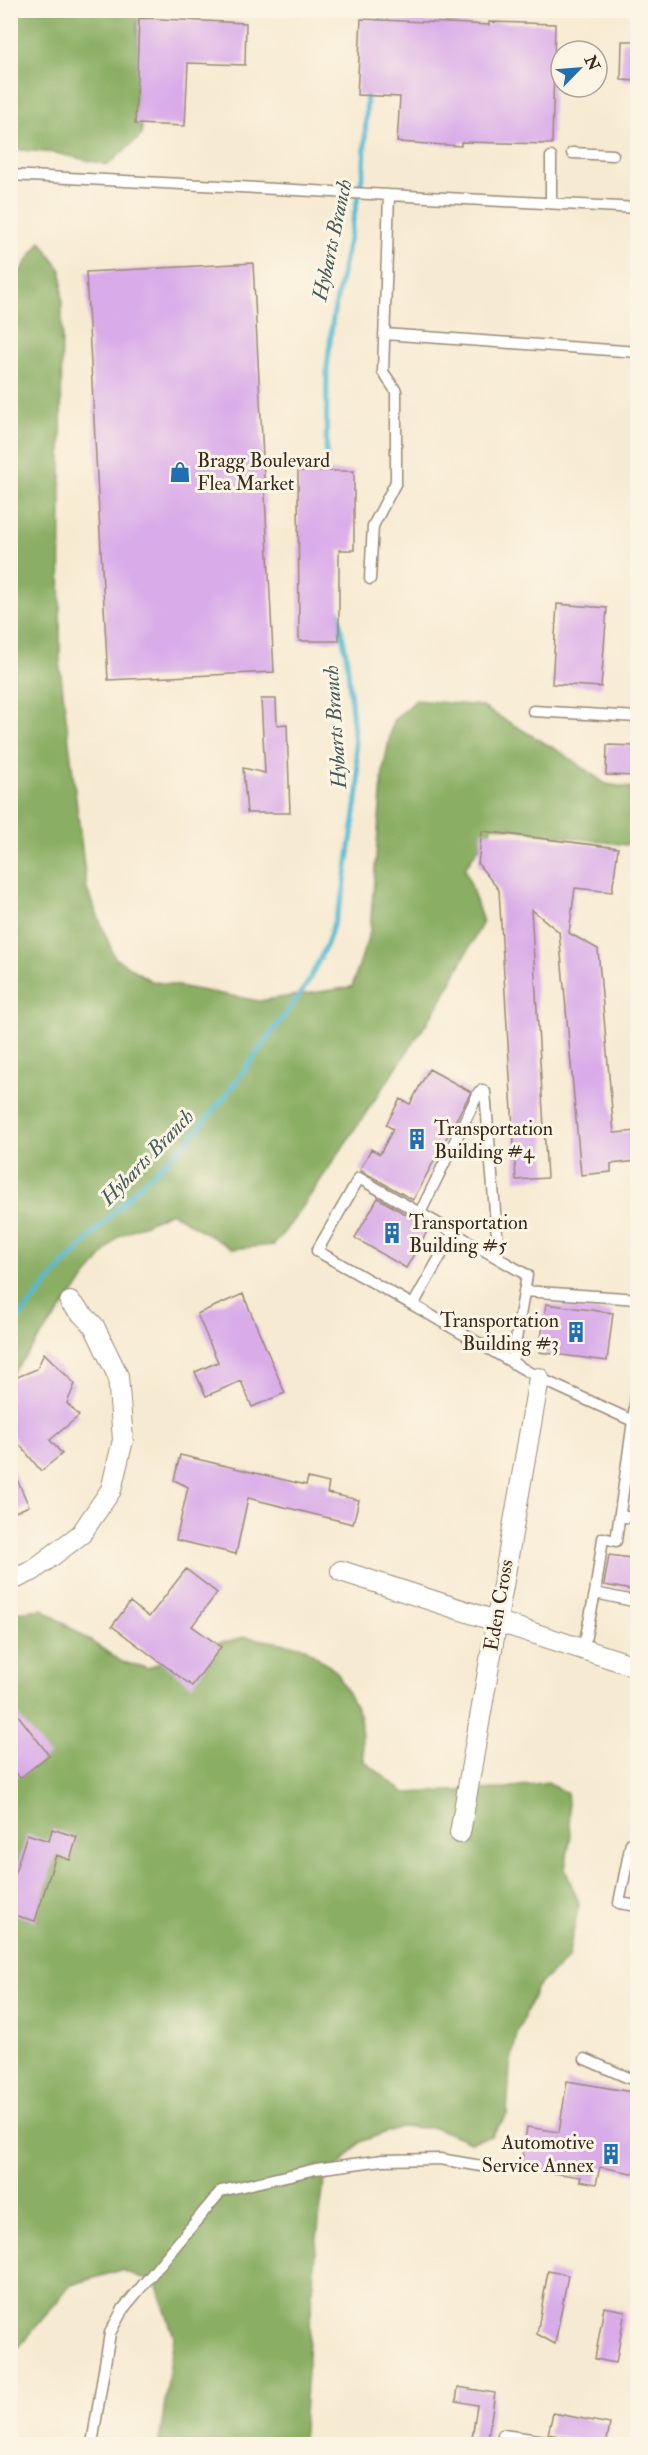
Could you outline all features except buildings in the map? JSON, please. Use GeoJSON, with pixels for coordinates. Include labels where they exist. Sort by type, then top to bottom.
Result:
{"type":"FeatureCollection","features":[{"type":"Feature","properties":{"kind":"street"},"geometry":{"type":"LineString","coordinates":[[10,1581],[32,1571],[81,1534],[111,1490],[123,1440],[118,1376],[94,1326],[70,1302]]}},
{"type":"Feature","properties":{"kind":"street","name":"Eden Cross"},"geometry":{"type":"LineString","coordinates":[[460,1833],[539,1378]]}},
{"type":"Feature","properties":{"kind":"street"},"geometry":{"type":"LineString","coordinates":[[341,1571],[638,1667]]}},
{"type":"Feature","properties":{"kind":"lane"},"geometry":{"type":"LineString","coordinates":[[572,153],[613,155]]}},
{"type":"Feature","properties":{"kind":"lane"},"geometry":{"type":"LineString","coordinates":[[551,157],[551,203]]}},
{"type":"Feature","properties":{"kind":"lane"},"geometry":{"type":"LineString","coordinates":[[10,175],[638,208]]}},
{"type":"Feature","properties":{"kind":"lane"},"geometry":{"type":"LineString","coordinates":[[370,579],[372,526],[396,482],[396,391],[383,372],[389,195]]}},
{"type":"Feature","properties":{"kind":"lane"},"geometry":{"type":"LineString","coordinates":[[384,334],[638,352]]}},
{"type":"Feature","properties":{"kind":"lane"},"geometry":{"type":"LineString","coordinates":[[533,711],[638,717]]}},
{"type":"Feature","properties":{"kind":"lane"},"geometry":{"type":"LineString","coordinates":[[420,1213],[482,1090],[485,1092],[499,1259]]}},
{"type":"Feature","properties":{"kind":"lane"},"geometry":{"type":"LineString","coordinates":[[512,1363],[527,1275],[358,1178],[317,1251],[512,1363],[539,1378],[633,1421]]}},
{"type":"Feature","properties":{"kind":"lane"},"geometry":{"type":"LineString","coordinates":[[412,1305],[453,1232]]}},
{"type":"Feature","properties":{"kind":"lane"},"geometry":{"type":"LineString","coordinates":[[524,1291],[638,1299]]}},
{"type":"Feature","properties":{"kind":"lane"},"geometry":{"type":"LineString","coordinates":[[583,1650],[603,1538],[616,1541],[634,1446],[633,1421],[638,1379]]}},
{"type":"Feature","properties":{"kind":"lane"},"geometry":{"type":"LineString","coordinates":[[620,1516],[638,1519]]}},
{"type":"Feature","properties":{"kind":"lane"},"geometry":{"type":"LineString","coordinates":[[595,1593],[638,1602]]}},
{"type":"Feature","properties":{"kind":"lane"},"geometry":{"type":"LineString","coordinates":[[638,1845],[632,1844],[619,1903],[638,1906]]}},
{"type":"Feature","properties":{"kind":"lane"},"geometry":{"type":"LineString","coordinates":[[585,2060],[638,2082]]}},
{"type":"Feature","properties":{"kind":"lane"},"geometry":{"type":"LineString","coordinates":[[92,2445],[110,2332],[123,2309],[221,2191],[316,2169],[383,2160],[440,2159],[487,2167]]}},
{"type":"Feature","properties":{"kind":"lane"},"geometry":{"type":"LineString","coordinates":[[503,2435],[567,2445]]}},
{"type":"Feature","properties":{"kind":"green space"},"geometry":{"type":"Polygon","coordinates":[[[10,11],[155,11],[137,23],[142,135],[108,165],[55,153],[11,149],[10,11]]]}},
{"type":"Feature","properties":{"kind":"green space"},"geometry":{"type":"Polygon","coordinates":[[[41,241],[62,272],[60,667],[87,890],[115,958],[151,981],[259,1001],[352,987],[370,931],[383,770],[393,721],[416,700],[481,706],[562,753],[606,784],[637,789],[638,835],[626,845],[493,826],[465,868],[483,922],[438,1006],[297,1215],[274,1245],[232,1249],[171,1212],[117,1237],[11,1375],[10,286],[41,241]]]}},
{"type":"Feature","properties":{"kind":"green space"},"geometry":{"type":"Polygon","coordinates":[[[42,1609],[122,1662],[148,1668],[184,1651],[246,1637],[304,1647],[337,1672],[360,1716],[364,1761],[405,1793],[500,1789],[548,1782],[567,1793],[571,1835],[565,1869],[579,1903],[568,1958],[537,1987],[517,2034],[510,2066],[507,2115],[491,2136],[470,2142],[436,2128],[400,2127],[360,2142],[324,2182],[315,2253],[302,2444],[159,2444],[174,2337],[156,2283],[121,2270],[71,2285],[19,2347],[11,2353],[10,1613],[42,1609]]]}},
{"type":"Feature","properties":{"kind":"waterway","name":"Hybarts Branch"},"geometry":{"type":"LineString","coordinates":[[379,10],[382,26]]}},
{"type":"Feature","properties":{"kind":"waterway","name":"Hybarts Branch"},"geometry":{"type":"LineString","coordinates":[[326,476],[327,367],[333,317],[364,168],[367,90]]}},
{"type":"Feature","properties":{"kind":"waterway","name":"Hybarts Branch"},"geometry":{"type":"LineString","coordinates":[[10,1329],[58,1271],[138,1187],[186,1143],[224,1098],[307,984],[327,944],[343,895],[359,785],[347,660],[338,611]]}},
{"type":"Feature","properties":{"kind":"place","name":"Bragg Boulevard Flea Market"},"geometry":{"type":"Point","coordinates":[180,472]}},
{"type":"Feature","properties":{"kind":"place","name":"Transportation Building #4"},"geometry":{"type":"Point","coordinates":[417,1139]}},
{"type":"Feature","properties":{"kind":"place","name":"Transportation Building #5"},"geometry":{"type":"Point","coordinates":[392,1233]}},
{"type":"Feature","properties":{"kind":"place","name":"Transportation Building #3"},"geometry":{"type":"Point","coordinates":[576,1332]}},
{"type":"Feature","properties":{"kind":"place","name":"Automotive Service Annex"},"geometry":{"type":"Point","coordinates":[611,2154]}}]}
